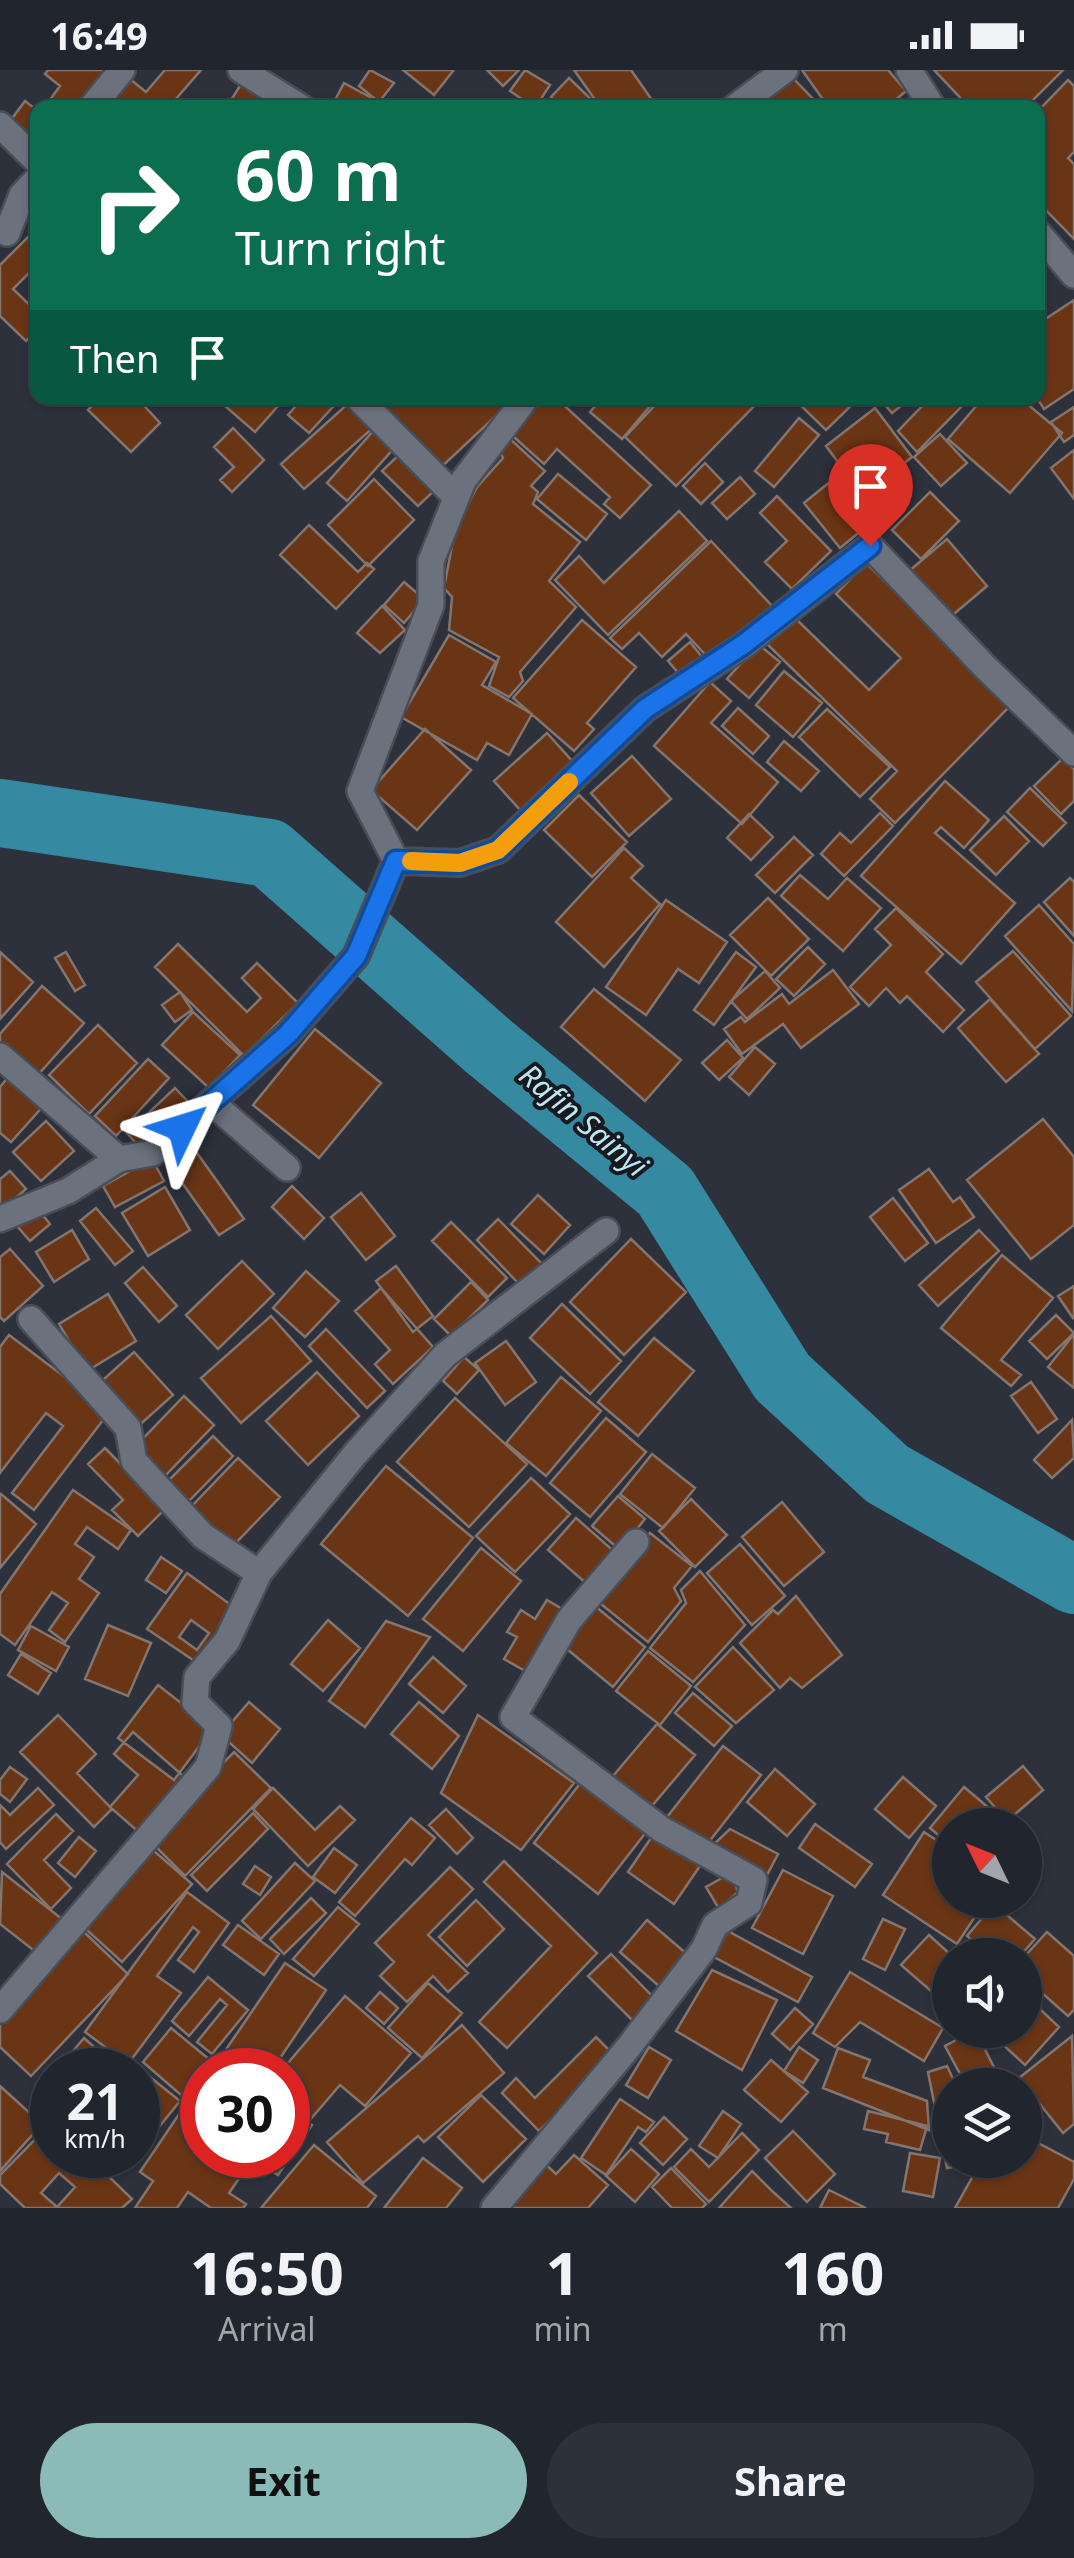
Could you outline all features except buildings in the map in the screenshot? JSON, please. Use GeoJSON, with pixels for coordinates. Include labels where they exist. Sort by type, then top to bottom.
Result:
{"type":"FeatureCollection","features":[{"type":"Feature","properties":{"kind":"street"},"geometry":{"type":"LineString","coordinates":[[98,100],[122,70]]}},
{"type":"Feature","properties":{"kind":"street"},"geometry":{"type":"LineString","coordinates":[[241,70],[289,100]]}},
{"type":"Feature","properties":{"kind":"street"},"geometry":{"type":"LineString","coordinates":[[745,100],[786,70]]}},
{"type":"Feature","properties":{"kind":"street"},"geometry":{"type":"LineString","coordinates":[[909,70],[929,100]]}},
{"type":"Feature","properties":{"kind":"street"},"geometry":{"type":"LineString","coordinates":[[0,126],[30,154]]}},
{"type":"Feature","properties":{"kind":"street"},"geometry":{"type":"LineString","coordinates":[[6,233],[22,195],[30,186]]}},
{"type":"Feature","properties":{"kind":"street"},"geometry":{"type":"LineString","coordinates":[[1045,241],[1074,275]]}},
{"type":"Feature","properties":{"kind":"street"},"geometry":{"type":"LineString","coordinates":[[365,405],[456,497]]}},
{"type":"Feature","properties":{"kind":"street"},"geometry":{"type":"LineString","coordinates":[[396,861],[360,791],[431,605],[431,560],[463,480],[521,405]]}},
{"type":"Feature","properties":{"kind":"street"},"geometry":{"type":"LineString","coordinates":[[396,861],[460,863],[498,850],[645,709],[732,654],[870,546],[985,668],[1074,753]]}},
{"type":"Feature","properties":{"kind":"street"},"geometry":{"type":"LineString","coordinates":[[0,1219],[68,1191],[119,1159],[153,1153],[212,1103],[288,1034],[356,956],[396,861]]}},
{"type":"Feature","properties":{"kind":"street"},"geometry":{"type":"LineString","coordinates":[[0,1056],[119,1159]]}},
{"type":"Feature","properties":{"kind":"street"},"geometry":{"type":"LineString","coordinates":[[212,1103],[287,1168]]}},
{"type":"Feature","properties":{"kind":"street"},"geometry":{"type":"LineString","coordinates":[[0,2010],[208,1767],[219,1726],[195,1702],[197,1676],[227,1640],[259,1574],[356,1453],[445,1355],[606,1231]]}},
{"type":"Feature","properties":{"kind":"street"},"geometry":{"type":"LineString","coordinates":[[31,1319],[128,1428],[134,1461],[203,1536],[259,1574]]}},
{"type":"Feature","properties":{"kind":"street"},"geometry":{"type":"LineString","coordinates":[[494,2208],[638,2034],[704,1948],[715,1925],[749,1903],[754,1880],[661,1829],[513,1718],[569,1620],[636,1542]]}},
{"type":"Feature","properties":{"kind":"waterway","name":"Rafin Sainyi"},"geometry":{"type":"LineString","coordinates":[[0,813],[269,853],[488,1046],[665,1191],[782,1377],[887,1474],[1074,1580]]}},
{"type":"Feature","properties":{"kind":"slow traffic"},"geometry":{"type":"LineString","coordinates":[[411,861],[460,863],[498,850],[569,782]]}},
{"type":"Feature","properties":{"kind":"route"},"geometry":{"type":"LineString","coordinates":[[182,1128],[288,1034],[356,956],[396,861],[460,863],[498,850],[645,709],[695,680],[870,546]]}}]}
